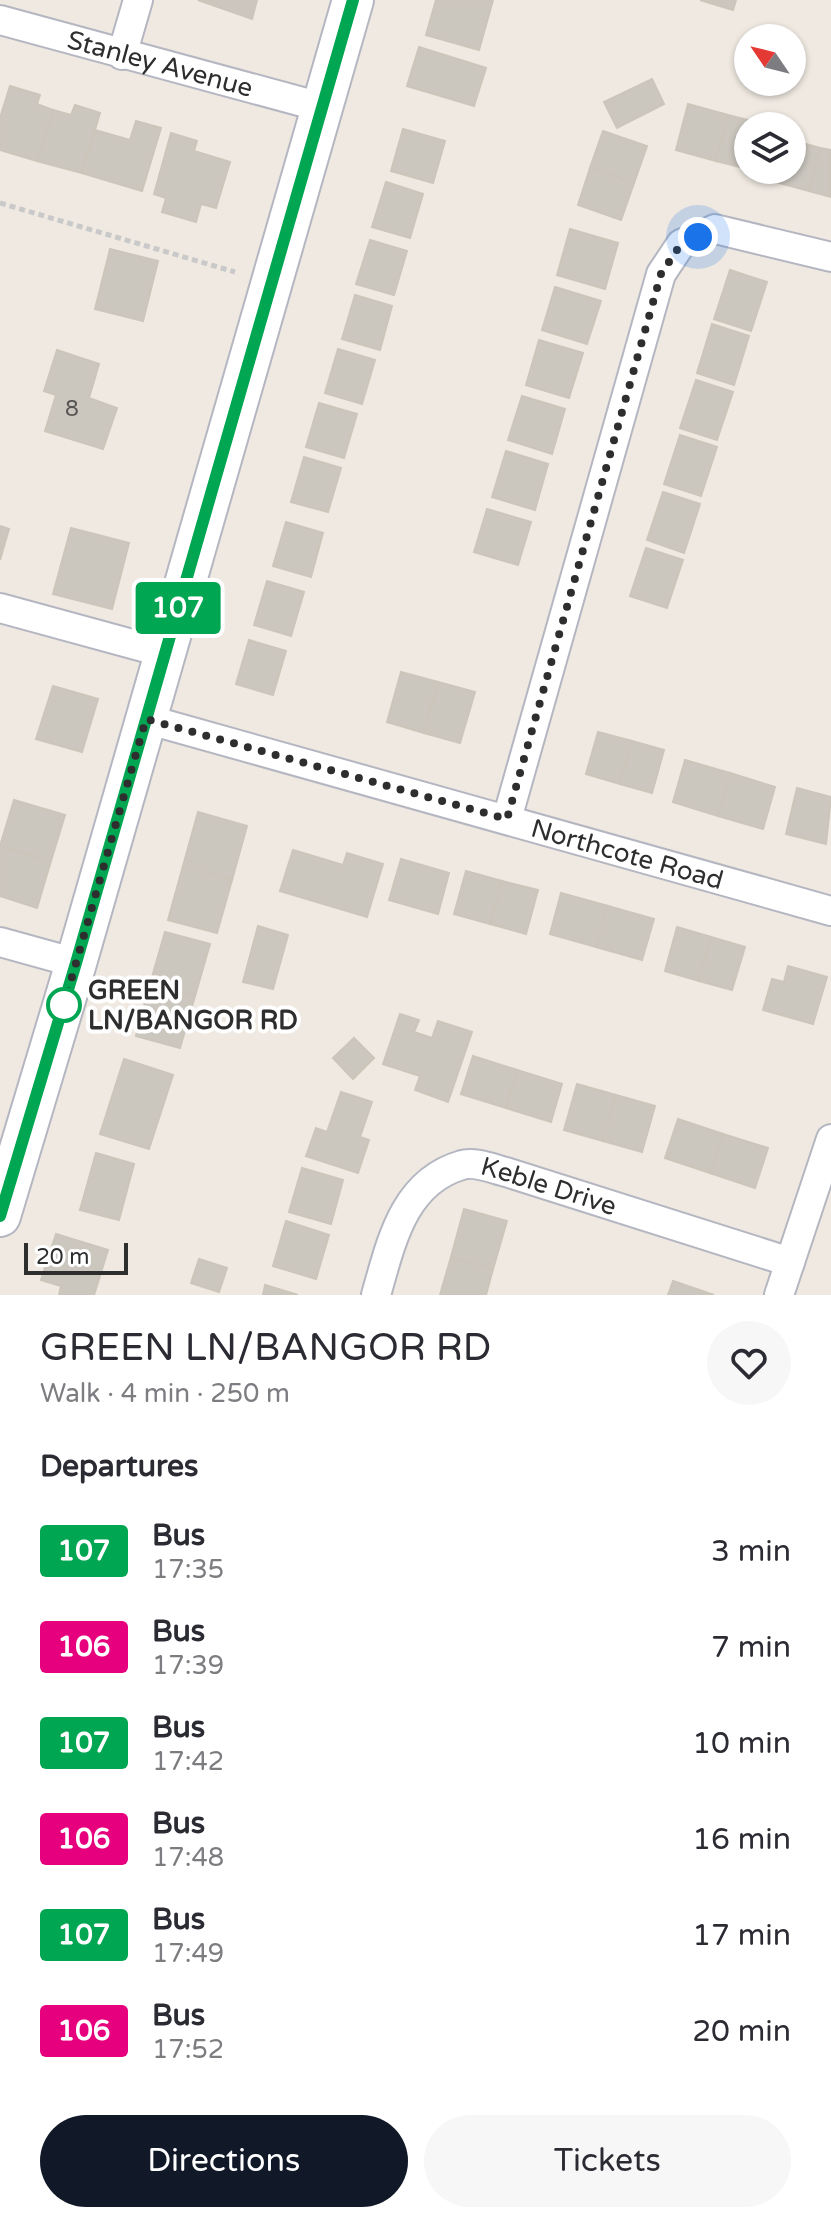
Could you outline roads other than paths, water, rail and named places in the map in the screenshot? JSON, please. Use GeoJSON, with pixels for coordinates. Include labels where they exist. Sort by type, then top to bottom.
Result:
{"type":"FeatureCollection","features":[{"type":"Feature","properties":{"kind":"street"},"geometry":{"type":"LineString","coordinates":[[122,55],[138,0]]}},
{"type":"Feature","properties":{"kind":"street"},"geometry":{"type":"LineString","coordinates":[[0,1216],[76,963],[353,0]]}},
{"type":"Feature","properties":{"kind":"street","name":"Stanley Avenue"},"geometry":{"type":"LineString","coordinates":[[0,20],[321,107]]}},
{"type":"Feature","properties":{"kind":"street"},"geometry":{"type":"LineString","coordinates":[[507,819],[661,274],[681,244],[715,229],[831,257]]}},
{"type":"Feature","properties":{"kind":"street"},"geometry":{"type":"LineString","coordinates":[[0,608],[165,653]]}},
{"type":"Feature","properties":{"kind":"street","name":"Northcote Road"},"geometry":{"type":"LineString","coordinates":[[146,719],[831,911]]}},
{"type":"Feature","properties":{"kind":"street"},"geometry":{"type":"LineString","coordinates":[[0,942],[76,963]]}},
{"type":"Feature","properties":{"kind":"street"},"geometry":{"type":"LineString","coordinates":[[779,1295],[831,1139]]}},
{"type":"Feature","properties":{"kind":"street","name":"Keble Drive"},"geometry":{"type":"LineString","coordinates":[[376,1295],[405,1206],[429,1182],[465,1163],[506,1172],[790,1262]]}},
{"type":"Feature","properties":{"kind":"place","name":"GREEN LN/BANGOR RD"},"geometry":{"type":"Point","coordinates":[64,1005]}}]}
